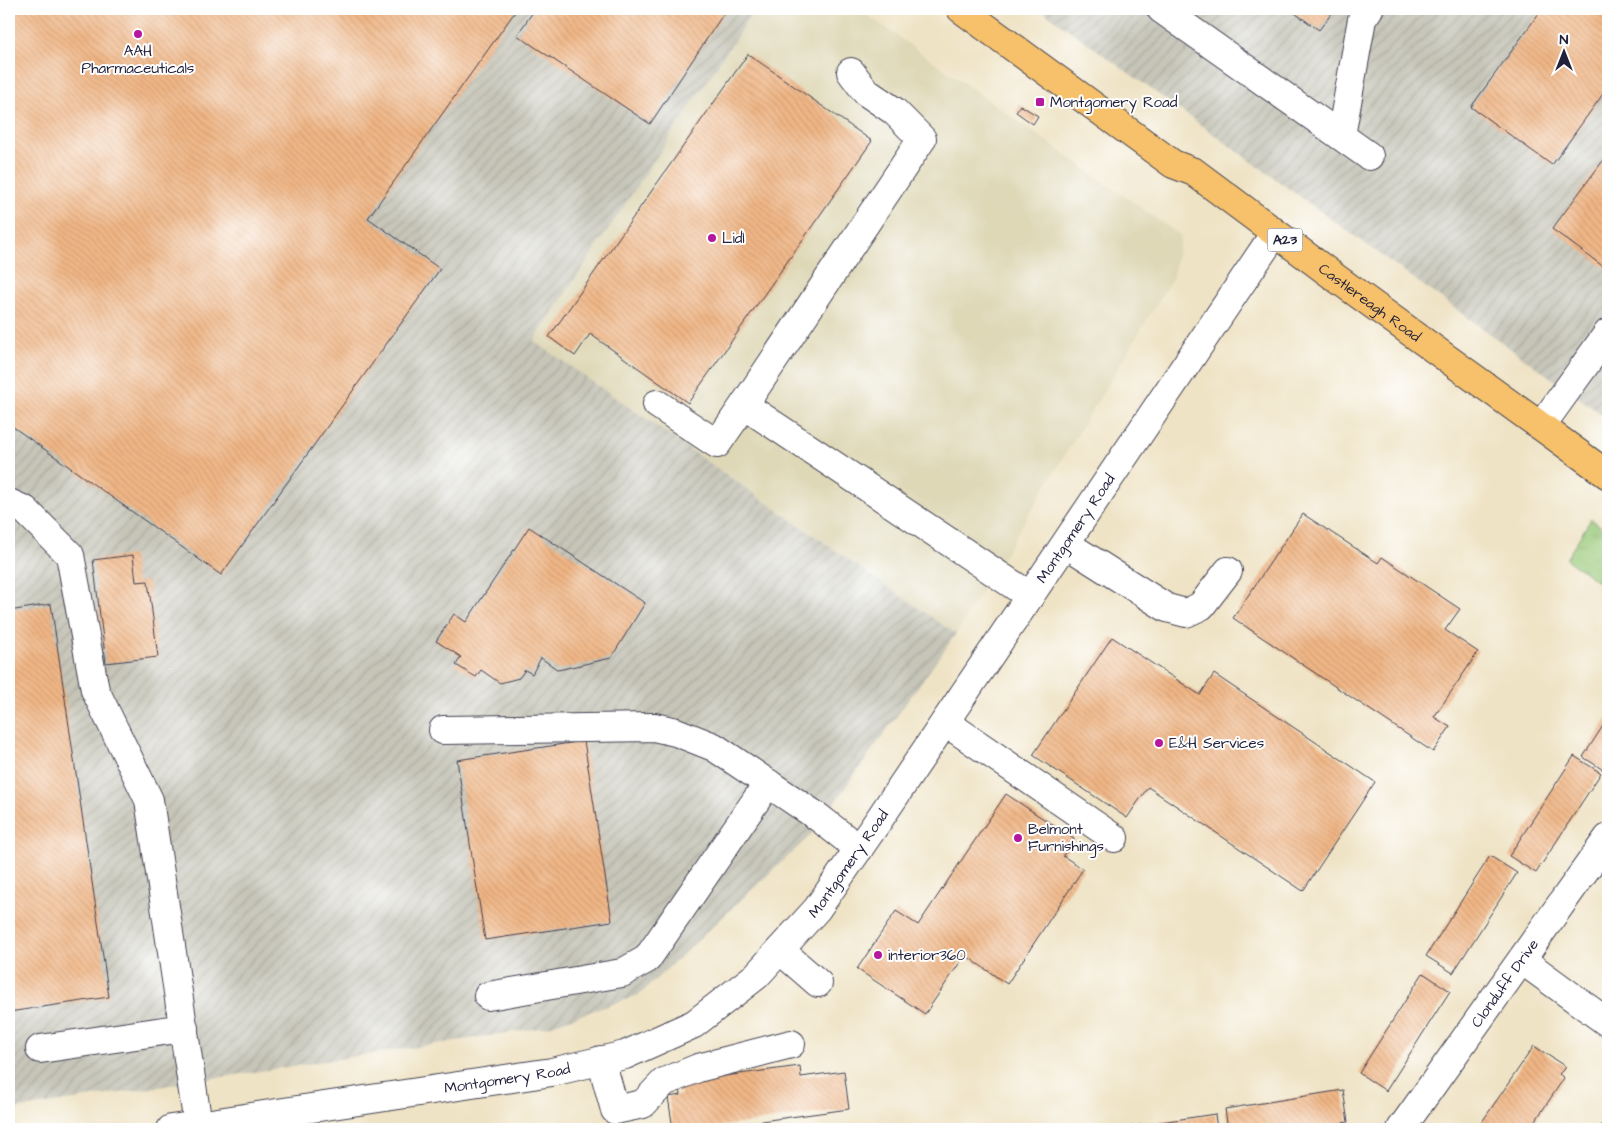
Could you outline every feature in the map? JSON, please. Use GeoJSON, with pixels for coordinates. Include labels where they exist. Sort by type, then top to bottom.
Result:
{"type":"FeatureCollection","features":[{"type":"Feature","properties":{"kind":"main road","name":"Castlereagh Road"},"geometry":{"type":"LineString","coordinates":[[967,10],[1174,164],[1194,172],[1608,475]]}},
{"type":"Feature","properties":{"kind":"street"},"geometry":{"type":"LineString","coordinates":[[1161,9],[1369,156]]}},
{"type":"Feature","properties":{"kind":"street"},"geometry":{"type":"LineString","coordinates":[[1341,136],[1362,19],[1369,9]]}},
{"type":"Feature","properties":{"kind":"street"},"geometry":{"type":"LineString","coordinates":[[657,404],[717,444],[922,139],[894,111],[866,92],[851,72]]}},
{"type":"Feature","properties":{"kind":"street","name":"Montgomery Road"},"geometry":{"type":"LineString","coordinates":[[171,1129],[552,1072],[625,1055],[694,1024],[756,976],[817,909],[859,849],[1066,544],[1213,322],[1275,233]]}},
{"type":"Feature","properties":{"kind":"street"},"geometry":{"type":"LineString","coordinates":[[1541,426],[1608,333]]}},
{"type":"Feature","properties":{"kind":"street"},"geometry":{"type":"LineString","coordinates":[[744,405],[1030,596]]}},
{"type":"Feature","properties":{"kind":"street"},"geometry":{"type":"LineString","coordinates":[[9,503],[25,510],[70,555],[95,690],[149,800],[198,1125]]}},
{"type":"Feature","properties":{"kind":"street"},"geometry":{"type":"LineString","coordinates":[[1066,544],[1167,608],[1186,613],[1201,606],[1228,571]]}},
{"type":"Feature","properties":{"kind":"street"},"geometry":{"type":"LineString","coordinates":[[945,722],[1114,838]]}},
{"type":"Feature","properties":{"kind":"street"},"geometry":{"type":"LineString","coordinates":[[443,730],[654,727],[676,732],[714,747],[818,817],[859,849]]}},
{"type":"Feature","properties":{"kind":"street"},"geometry":{"type":"LineString","coordinates":[[488,996],[622,972],[647,959],[768,783]]}},
{"type":"Feature","properties":{"kind":"street","name":"Clonduff Drive"},"geometry":{"type":"LineString","coordinates":[[1401,1129],[1608,838]]}},
{"type":"Feature","properties":{"kind":"street"},"geometry":{"type":"LineString","coordinates":[[780,950],[818,983]]}},
{"type":"Feature","properties":{"kind":"street"},"geometry":{"type":"LineString","coordinates":[[1522,960],[1608,1023]]}},
{"type":"Feature","properties":{"kind":"street"},"geometry":{"type":"LineString","coordinates":[[40,1049],[184,1028]]}},
{"type":"Feature","properties":{"kind":"street"},"geometry":{"type":"LineString","coordinates":[[601,1060],[615,1110],[643,1104],[664,1082],[698,1068],[791,1044]]}},
{"type":"Feature","properties":{"kind":"shaded area"},"geometry":{"type":"Polygon","coordinates":[[[9,9],[755,9],[534,341],[956,634],[811,835],[639,995],[546,1027],[9,1110],[9,9]]]}},
{"type":"Feature","properties":{"kind":"shaded area"},"geometry":{"type":"Polygon","coordinates":[[[755,9],[859,9],[1181,236],[1173,277],[956,634],[534,341],[755,9]]]}},
{"type":"Feature","properties":{"kind":"shaded area"},"geometry":{"type":"Polygon","coordinates":[[[1040,9],[1608,9],[1608,419],[1040,9]]]}},
{"type":"Feature","properties":{"kind":"green space"},"geometry":{"type":"Polygon","coordinates":[[[1591,519],[1608,532],[1608,589],[1566,559],[1591,519]]]}},
{"type":"Feature","properties":{"kind":"building"},"geometry":{"type":"Polygon","coordinates":[[[9,9],[517,9],[368,218],[440,269],[221,575],[9,424],[9,9]]]}},
{"type":"Feature","properties":{"kind":"building"},"geometry":{"type":"Polygon","coordinates":[[[535,9],[726,10],[650,124],[517,35],[535,9]]]}},
{"type":"Feature","properties":{"kind":"building"},"geometry":{"type":"Polygon","coordinates":[[[1289,9],[1335,9],[1319,30],[1289,9]]]}},
{"type":"Feature","properties":{"kind":"building"},"geometry":{"type":"Polygon","coordinates":[[[1542,9],[1608,9],[1608,87],[1552,165],[1471,107],[1542,9]]]}},
{"type":"Feature","properties":{"kind":"building","name":"Lidl"},"geometry":{"type":"Polygon","coordinates":[[[748,54],[872,141],[688,403],[590,334],[575,356],[549,337],[748,54]]]}},
{"type":"Feature","properties":{"kind":"building"},"geometry":{"type":"Polygon","coordinates":[[[1020,105],[1038,116],[1033,124],[1016,112],[1020,105]]]}},
{"type":"Feature","properties":{"kind":"building"},"geometry":{"type":"Polygon","coordinates":[[[1608,154],[1608,270],[1552,229],[1608,154]]]}},
{"type":"Feature","properties":{"kind":"building"},"geometry":{"type":"Polygon","coordinates":[[[1303,514],[1378,563],[1382,557],[1460,609],[1445,630],[1478,652],[1434,717],[1450,727],[1433,752],[1233,618],[1303,514]]]}},
{"type":"Feature","properties":{"kind":"building"},"geometry":{"type":"Polygon","coordinates":[[[529,527],[645,603],[611,658],[558,670],[541,658],[532,674],[525,670],[519,678],[500,683],[481,670],[476,677],[456,665],[461,657],[436,641],[454,614],[466,622],[529,527]]]}},
{"type":"Feature","properties":{"kind":"building"},"geometry":{"type":"Polygon","coordinates":[[[133,555],[136,582],[148,581],[158,657],[106,663],[93,560],[133,555]]]}},
{"type":"Feature","properties":{"kind":"building"},"geometry":{"type":"Polygon","coordinates":[[[51,604],[109,997],[9,1012],[9,611],[51,604]]]}},
{"type":"Feature","properties":{"kind":"building"},"geometry":{"type":"Polygon","coordinates":[[[1112,637],[1200,695],[1214,674],[1375,782],[1303,891],[1148,787],[1127,818],[1033,755],[1112,637]]]}},
{"type":"Feature","properties":{"kind":"building"},"geometry":{"type":"Polygon","coordinates":[[[1608,718],[1608,773],[1583,757],[1608,718]]]}},
{"type":"Feature","properties":{"kind":"building"},"geometry":{"type":"Polygon","coordinates":[[[584,741],[612,921],[485,940],[457,760],[584,741]]]}},
{"type":"Feature","properties":{"kind":"building"},"geometry":{"type":"Polygon","coordinates":[[[1574,756],[1601,773],[1536,873],[1509,856],[1574,756]]]}},
{"type":"Feature","properties":{"kind":"building"},"geometry":{"type":"Polygon","coordinates":[[[1006,794],[1074,839],[1063,856],[1083,869],[1007,984],[965,955],[925,1014],[857,969],[896,911],[918,925],[1006,794]]]}},
{"type":"Feature","properties":{"kind":"building"},"geometry":{"type":"Polygon","coordinates":[[[1490,856],[1517,873],[1453,973],[1426,956],[1490,856]]]}},
{"type":"Feature","properties":{"kind":"building"},"geometry":{"type":"Polygon","coordinates":[[[1423,973],[1450,991],[1386,1091],[1359,1073],[1423,973]]]}},
{"type":"Feature","properties":{"kind":"building"},"geometry":{"type":"Polygon","coordinates":[[[1534,1046],[1566,1067],[1559,1074],[1564,1078],[1530,1129],[1477,1129],[1534,1046]]]}},
{"type":"Feature","properties":{"kind":"building"},"geometry":{"type":"Polygon","coordinates":[[[800,1066],[801,1077],[844,1071],[849,1109],[703,1129],[673,1129],[668,1097],[681,1095],[679,1082],[800,1066]]]}},
{"type":"Feature","properties":{"kind":"building"},"geometry":{"type":"Polygon","coordinates":[[[1343,1090],[1348,1122],[1304,1129],[1228,1129],[1225,1109],[1343,1090]]]}},
{"type":"Feature","properties":{"kind":"building"},"geometry":{"type":"Polygon","coordinates":[[[1215,1114],[1217,1129],[1120,1129],[1120,1128],[1215,1114]]]}},
{"type":"Feature","properties":{"kind":"building"},"geometry":{"type":"Polygon","coordinates":[[[1608,1116],[1608,1129],[1599,1129],[1608,1116]]]}},
{"type":"Feature","properties":{"kind":"place","name":"AAH Pharmaceuticals"},"geometry":{"type":"Point","coordinates":[138,34]}},
{"type":"Feature","properties":{"kind":"place","name":"Montgomery Road"},"geometry":{"type":"Point","coordinates":[1040,102]}},
{"type":"Feature","properties":{"kind":"place","name":"Lidl"},"geometry":{"type":"Point","coordinates":[712,238]}},
{"type":"Feature","properties":{"kind":"place","name":"E&H Services"},"geometry":{"type":"Point","coordinates":[1159,743]}},
{"type":"Feature","properties":{"kind":"place","name":"Belmont Furnishings"},"geometry":{"type":"Point","coordinates":[1018,838]}},
{"type":"Feature","properties":{"kind":"place","name":"interior360"},"geometry":{"type":"Point","coordinates":[878,955]}}]}
